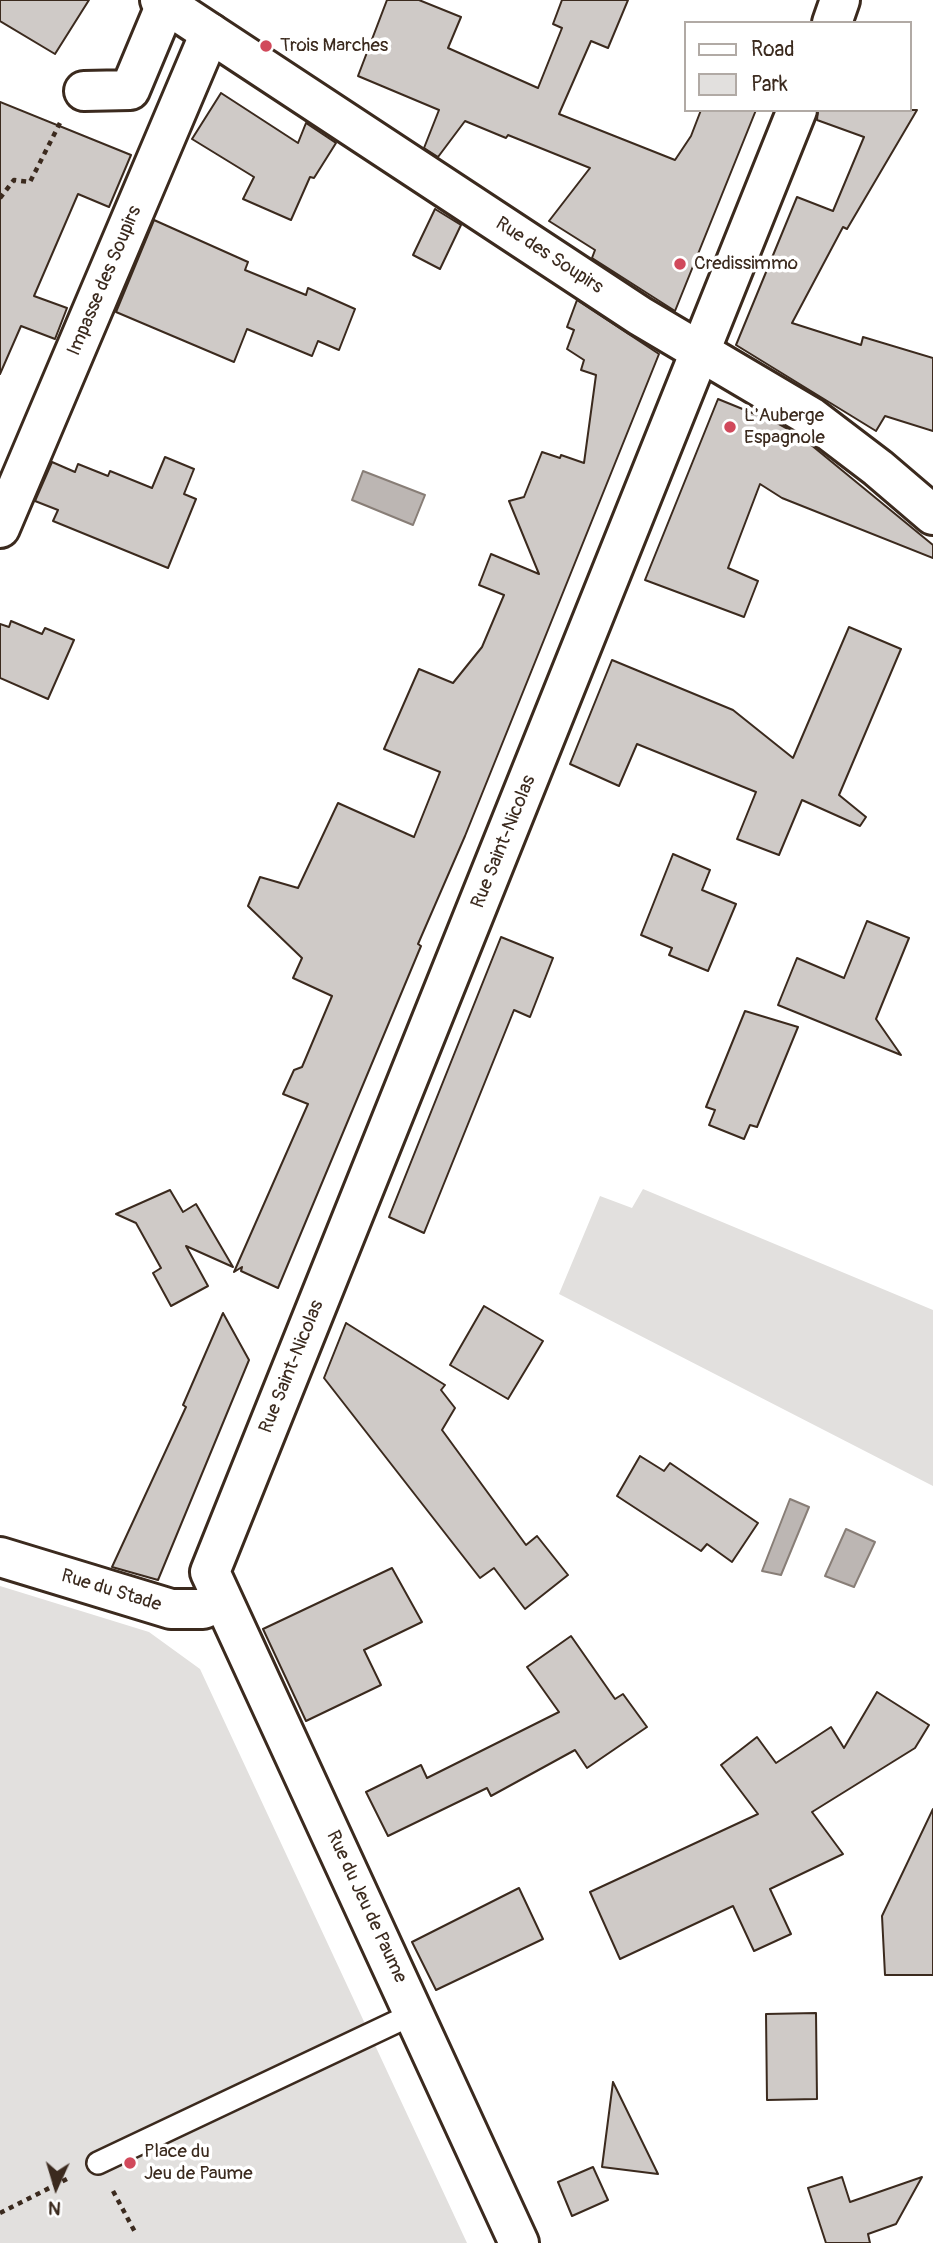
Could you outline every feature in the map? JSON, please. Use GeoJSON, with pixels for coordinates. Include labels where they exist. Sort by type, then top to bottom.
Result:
{"type":"FeatureCollection","features":[{"type":"Feature","properties":{"kind":"street"},"geometry":{"type":"LineString","coordinates":[[833,21],[841,0]]}},
{"type":"Feature","properties":{"kind":"street"},"geometry":{"type":"LineString","coordinates":[[84,90],[130,90],[163,2]]}},
{"type":"Feature","properties":{"kind":"street","name":"Rue des Soupirs"},"geometry":{"type":"LineString","coordinates":[[163,2],[701,352],[811,417],[878,468],[933,515]]}},
{"type":"Feature","properties":{"kind":"street","name":"Impasse des Soupirs"},"geometry":{"type":"LineString","coordinates":[[0,528],[210,33]]}},
{"type":"Feature","properties":{"kind":"street","name":"Rue Saint-Nicolas"},"geometry":{"type":"LineString","coordinates":[[216,1587],[796,112]]}},
{"type":"Feature","properties":{"kind":"street","name":"Rue du Stade"},"geometry":{"type":"LineString","coordinates":[[0,1556],[170,1609],[203,1609],[216,1587]]}},
{"type":"Feature","properties":{"kind":"street","name":"Rue du Jeu de Paume"},"geometry":{"type":"LineString","coordinates":[[216,1587],[519,2243]]}},
{"type":"Feature","properties":{"kind":"lane"},"geometry":{"type":"LineString","coordinates":[[98,2163],[415,2013]]}},
{"type":"Feature","properties":{"kind":"path"},"geometry":{"type":"LineString","coordinates":[[0,198],[14,180],[30,182],[64,114],[84,90]]}},
{"type":"Feature","properties":{"kind":"path"},"geometry":{"type":"LineString","coordinates":[[0,2213],[98,2163],[136,2234]]}},
{"type":"Feature","properties":{"kind":"green space"},"geometry":{"type":"Polygon","coordinates":[[[643,1189],[933,1310],[933,1486],[559,1294],[600,1196],[632,1208],[643,1189]]]}},
{"type":"Feature","properties":{"kind":"green space"},"geometry":{"type":"Polygon","coordinates":[[[0,1586],[149,1632],[200,1669],[467,2243],[0,2243],[0,1586]]]}},
{"type":"Feature","properties":{"kind":"shaded area"},"geometry":{"type":"Polygon","coordinates":[[[363,471],[425,495],[413,525],[352,500],[363,471]]]}},
{"type":"Feature","properties":{"kind":"shaded area"},"geometry":{"type":"Polygon","coordinates":[[[790,1499],[809,1507],[781,1575],[762,1571],[790,1499]]]}},
{"type":"Feature","properties":{"kind":"shaded area"},"geometry":{"type":"Polygon","coordinates":[[[846,1529],[875,1542],[854,1587],[825,1576],[846,1529]]]}},
{"type":"Feature","properties":{"kind":"building"},"geometry":{"type":"Polygon","coordinates":[[[0,0],[89,0],[55,54],[0,21],[0,0]]]}},
{"type":"Feature","properties":{"kind":"building"},"geometry":{"type":"Polygon","coordinates":[[[387,0],[419,0],[461,17],[448,48],[538,88],[562,28],[553,24],[562,0],[628,0],[608,48],[591,41],[559,114],[675,160],[691,136],[700,112],[755,112],[675,311],[592,258],[595,250],[549,221],[590,168],[465,121],[438,157],[424,148],[439,110],[358,76],[387,0]]]}},
{"type":"Feature","properties":{"kind":"building"},"geometry":{"type":"Polygon","coordinates":[[[221,93],[298,143],[306,123],[336,143],[314,178],[310,177],[291,220],[243,199],[254,177],[192,139],[221,93]]]}},
{"type":"Feature","properties":{"kind":"building"},"geometry":{"type":"Polygon","coordinates":[[[0,102],[131,155],[109,207],[78,194],[34,296],[67,308],[55,339],[21,326],[0,374],[0,102]]]}},
{"type":"Feature","properties":{"kind":"building"},"geometry":{"type":"Polygon","coordinates":[[[917,110],[847,229],[843,227],[792,323],[861,345],[863,337],[933,358],[933,431],[885,416],[876,431],[736,345],[797,197],[833,211],[864,137],[817,120],[818,112],[917,110]]]}},
{"type":"Feature","properties":{"kind":"building"},"geometry":{"type":"Polygon","coordinates":[[[435,209],[461,225],[440,269],[413,255],[435,209]]]}},
{"type":"Feature","properties":{"kind":"building"},"geometry":{"type":"Polygon","coordinates":[[[154,220],[248,262],[245,270],[306,295],[308,288],[355,309],[339,350],[318,341],[312,356],[247,329],[234,362],[116,312],[154,220]]]}},
{"type":"Feature","properties":{"kind":"building"},"geometry":{"type":"Polygon","coordinates":[[[577,300],[659,354],[465,836],[418,944],[421,946],[278,1288],[241,1271],[242,1267],[234,1272],[308,1104],[283,1094],[294,1070],[302,1067],[332,996],[293,978],[302,958],[248,906],[260,877],[298,888],[338,803],[414,837],[440,772],[384,749],[419,669],[453,683],[482,647],[504,595],[479,585],[491,554],[539,574],[509,501],[524,497],[542,452],[584,463],[596,375],[581,370],[584,360],[567,349],[574,330],[567,327],[577,300]]]}},
{"type":"Feature","properties":{"kind":"building"},"geometry":{"type":"Polygon","coordinates":[[[718,399],[799,435],[933,545],[933,558],[782,498],[760,484],[728,568],[758,581],[744,617],[645,580],[718,399]]]}},
{"type":"Feature","properties":{"kind":"building"},"geometry":{"type":"Polygon","coordinates":[[[165,457],[194,469],[184,494],[196,499],[168,568],[53,521],[58,510],[35,501],[52,462],[75,472],[78,464],[108,476],[110,471],[152,488],[165,457]]]}},
{"type":"Feature","properties":{"kind":"building"},"geometry":{"type":"Polygon","coordinates":[[[11,621],[42,634],[45,628],[74,640],[48,699],[0,678],[0,624],[9,627],[11,621]]]}},
{"type":"Feature","properties":{"kind":"building"},"geometry":{"type":"Polygon","coordinates":[[[849,627],[901,649],[839,795],[866,817],[860,826],[802,800],[779,855],[737,839],[756,792],[637,744],[619,786],[570,764],[612,660],[733,710],[793,758],[849,627]]]}},
{"type":"Feature","properties":{"kind":"building"},"geometry":{"type":"Polygon","coordinates":[[[673,854],[710,870],[702,890],[736,904],[708,971],[669,955],[672,948],[641,935],[673,854]]]}},
{"type":"Feature","properties":{"kind":"building"},"geometry":{"type":"Polygon","coordinates":[[[867,921],[909,938],[876,1019],[901,1055],[778,1005],[797,958],[844,978],[867,921]]]}},
{"type":"Feature","properties":{"kind":"building"},"geometry":{"type":"Polygon","coordinates":[[[501,937],[553,958],[530,1017],[514,1010],[424,1233],[389,1217],[501,937]]]}},
{"type":"Feature","properties":{"kind":"building"},"geometry":{"type":"Polygon","coordinates":[[[745,1011],[798,1027],[757,1127],[750,1125],[744,1139],[709,1125],[715,1110],[706,1107],[745,1011]]]}},
{"type":"Feature","properties":{"kind":"building"},"geometry":{"type":"Polygon","coordinates":[[[170,1190],[183,1212],[196,1204],[233,1267],[186,1246],[208,1286],[171,1306],[153,1273],[161,1268],[136,1223],[116,1214],[170,1190]]]}},
{"type":"Feature","properties":{"kind":"building"},"geometry":{"type":"Polygon","coordinates":[[[484,1306],[543,1341],[508,1399],[450,1365],[484,1306]]]}},
{"type":"Feature","properties":{"kind":"building"},"geometry":{"type":"Polygon","coordinates":[[[223,1313],[249,1360],[158,1580],[112,1567],[186,1407],[183,1405],[223,1313]]]}},
{"type":"Feature","properties":{"kind":"building"},"geometry":{"type":"Polygon","coordinates":[[[346,1323],[445,1385],[441,1390],[455,1408],[442,1430],[526,1545],[537,1536],[568,1575],[525,1609],[494,1568],[480,1578],[324,1378],[346,1323]]]}},
{"type":"Feature","properties":{"kind":"building"},"geometry":{"type":"Polygon","coordinates":[[[640,1456],[664,1471],[670,1463],[758,1523],[732,1562],[707,1544],[701,1551],[617,1496],[640,1456]]]}},
{"type":"Feature","properties":{"kind":"building"},"geometry":{"type":"Polygon","coordinates":[[[392,1568],[422,1622],[364,1650],[381,1685],[306,1721],[263,1629],[392,1568]]]}},
{"type":"Feature","properties":{"kind":"building"},"geometry":{"type":"Polygon","coordinates":[[[571,1636],[615,1699],[623,1694],[647,1727],[587,1768],[575,1750],[491,1796],[487,1788],[388,1836],[366,1792],[421,1765],[427,1778],[559,1712],[527,1667],[571,1636]]]}},
{"type":"Feature","properties":{"kind":"building"},"geometry":{"type":"Polygon","coordinates":[[[877,1692],[929,1725],[915,1748],[812,1812],[843,1854],[770,1889],[791,1934],[754,1951],[733,1906],[620,1959],[590,1892],[758,1814],[721,1765],[757,1737],[776,1763],[831,1727],[844,1748],[877,1692]]]}},
{"type":"Feature","properties":{"kind":"building"},"geometry":{"type":"Polygon","coordinates":[[[933,1809],[933,1975],[885,1975],[882,1916],[933,1809]]]}},
{"type":"Feature","properties":{"kind":"building"},"geometry":{"type":"Polygon","coordinates":[[[519,1888],[543,1939],[436,1990],[412,1942],[519,1888]]]}},
{"type":"Feature","properties":{"kind":"building"},"geometry":{"type":"Polygon","coordinates":[[[816,2013],[817,2099],[767,2100],[766,2014],[816,2013]]]}},
{"type":"Feature","properties":{"kind":"building"},"geometry":{"type":"Polygon","coordinates":[[[613,2082],[658,2174],[602,2167],[613,2082]]]}},
{"type":"Feature","properties":{"kind":"building"},"geometry":{"type":"Polygon","coordinates":[[[593,2167],[608,2200],[572,2216],[558,2182],[593,2167]]]}},
{"type":"Feature","properties":{"kind":"building"},"geometry":{"type":"Polygon","coordinates":[[[842,2177],[850,2202],[922,2177],[896,2224],[868,2234],[870,2243],[826,2243],[808,2188],[842,2177]]]}},
{"type":"Feature","properties":{"kind":"place","name":"Trois Marches"},"geometry":{"type":"Point","coordinates":[266,46]}},
{"type":"Feature","properties":{"kind":"place","name":"Credissimmo"},"geometry":{"type":"Point","coordinates":[680,264]}},
{"type":"Feature","properties":{"kind":"place","name":"L'Auberge Espagnole"},"geometry":{"type":"Point","coordinates":[730,427]}},
{"type":"Feature","properties":{"kind":"place","name":"Place du Jeu de Paume"},"geometry":{"type":"Point","coordinates":[130,2163]}}]}
